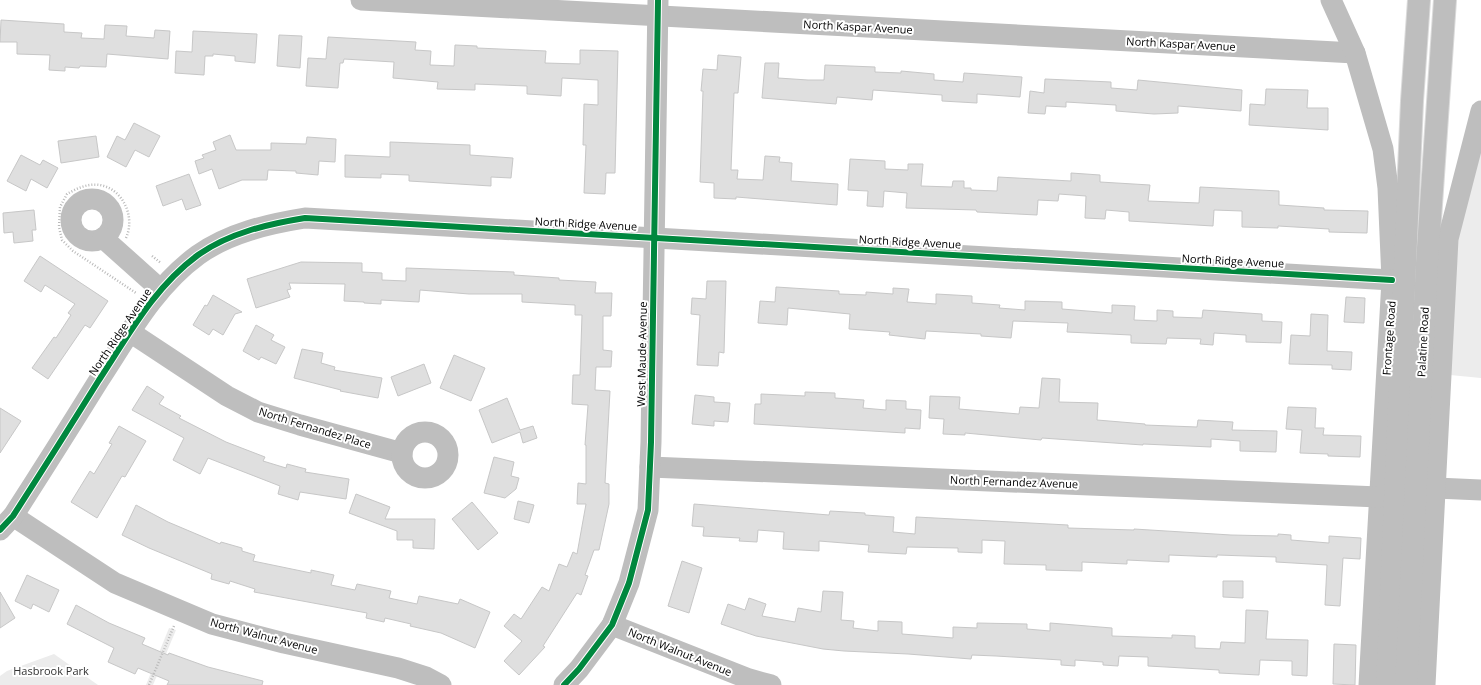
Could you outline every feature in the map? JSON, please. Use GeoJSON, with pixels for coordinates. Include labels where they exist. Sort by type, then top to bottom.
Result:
{"type":"FeatureCollection","features":[{"type":"Feature","properties":{"kind":"highway","name":"Palatine Road"},"geometry":{"type":"LineString","coordinates":[[1387,685],[1412,109],[1419,0]]}},
{"type":"Feature","properties":{"kind":"highway","name":"Palatine Road"},"geometry":{"type":"LineString","coordinates":[[1406,685],[1427,263],[1445,0]]}},
{"type":"Feature","properties":{"kind":"street","name":"North Kaspar Avenue"},"geometry":{"type":"LineString","coordinates":[[361,0],[658,8],[1355,53]]}},
{"type":"Feature","properties":{"kind":"street","name":"Frontage Road"},"geometry":{"type":"LineString","coordinates":[[1331,0],[1355,53],[1383,150],[1388,188],[1392,280],[1369,685]]}},
{"type":"Feature","properties":{"kind":"street","name":"West Maude Avenue"},"geometry":{"type":"LineString","coordinates":[[564,685],[587,659],[612,625],[629,583],[648,510],[658,8]]}},
{"type":"Feature","properties":{"kind":"street"},"geometry":{"type":"LineString","coordinates":[[1425,685],[1448,239],[1481,111]]}},
{"type":"Feature","properties":{"kind":"street","name":"North Ridge Avenue"},"geometry":{"type":"LineString","coordinates":[[7,523],[130,332],[160,289],[198,255],[230,238],[255,228],[305,218],[1392,280]]}},
{"type":"Feature","properties":{"kind":"street"},"geometry":{"type":"LineString","coordinates":[[103,238],[160,289]]}},
{"type":"Feature","properties":{"kind":"street","name":"North Fernandez Place"},"geometry":{"type":"LineString","coordinates":[[130,332],[227,396],[258,412],[300,426],[402,453]]}},
{"type":"Feature","properties":{"kind":"street","name":"North Fernandez Avenue"},"geometry":{"type":"LineString","coordinates":[[650,467],[1379,497]]}},
{"type":"Feature","properties":{"kind":"street"},"geometry":{"type":"LineString","coordinates":[[1436,488],[1481,490]]}},
{"type":"Feature","properties":{"kind":"street","name":"North Walnut Avenue"},"geometry":{"type":"LineString","coordinates":[[7,523],[115,582],[212,624],[284,643],[398,668],[426,677],[441,685]]}},
{"type":"Feature","properties":{"kind":"street","name":"North Walnut Avenue"},"geometry":{"type":"LineString","coordinates":[[612,625],[749,679],[772,685]]}},
{"type":"Feature","properties":{"kind":"path"},"geometry":{"type":"LineString","coordinates":[[150,685],[180,610]]}},
{"type":"Feature","properties":{"kind":"green space"},"geometry":{"type":"Polygon","coordinates":[[[1481,139],[1481,378],[1450,375],[1455,243],[1481,139]]]}},
{"type":"Feature","properties":{"kind":"green space"},"geometry":{"type":"Polygon","coordinates":[[[169,628],[176,630],[153,685],[146,685],[169,628]]]}},
{"type":"Feature","properties":{"kind":"green space","name":"Hasbrook Park"},"geometry":{"type":"Polygon","coordinates":[[[54,654],[98,685],[0,685],[0,676],[7,671],[54,654]]]}},
{"type":"Feature","properties":{"kind":"building"},"geometry":{"type":"Polygon","coordinates":[[[1,20],[64,24],[64,32],[82,33],[81,38],[104,39],[105,25],[127,26],[126,36],[154,38],[155,30],[170,31],[168,59],[107,54],[106,67],[80,66],[79,68],[65,67],[65,71],[49,70],[50,55],[17,54],[17,42],[0,42],[1,20]]]}},
{"type":"Feature","properties":{"kind":"building"},"geometry":{"type":"Polygon","coordinates":[[[193,31],[257,34],[255,63],[235,61],[235,56],[213,54],[213,56],[205,56],[204,75],[175,73],[176,51],[192,52],[193,31]]]}},
{"type":"Feature","properties":{"kind":"building"},"geometry":{"type":"Polygon","coordinates":[[[279,35],[302,36],[300,68],[277,66],[279,35]]]}},
{"type":"Feature","properties":{"kind":"building"},"geometry":{"type":"Polygon","coordinates":[[[328,37],[416,42],[415,50],[431,51],[430,65],[454,66],[455,45],[477,46],[477,48],[546,51],[545,63],[580,64],[580,50],[618,51],[615,173],[606,173],[605,194],[584,193],[586,145],[583,145],[584,104],[598,105],[598,80],[562,78],[561,96],[527,94],[527,86],[475,84],[475,90],[437,89],[438,82],[393,78],[394,62],[344,59],[343,63],[340,63],[338,88],[306,86],[308,58],[326,59],[328,37]]]}},
{"type":"Feature","properties":{"kind":"building"},"geometry":{"type":"Polygon","coordinates":[[[718,55],[741,57],[738,93],[734,93],[731,170],[738,170],[737,179],[763,180],[765,156],[780,157],[779,162],[792,163],[791,181],[838,184],[837,205],[736,197],[736,199],[714,198],[714,183],[700,182],[703,91],[701,91],[703,69],[717,70],[718,55]]]}},
{"type":"Feature","properties":{"kind":"building"},"geometry":{"type":"Polygon","coordinates":[[[765,63],[779,63],[778,78],[808,80],[824,80],[825,65],[875,67],[875,72],[901,73],[901,71],[934,74],[934,80],[963,82],[964,73],[1022,77],[1020,97],[977,94],[977,103],[942,101],[942,95],[873,90],[872,100],[837,97],[836,104],[762,98],[765,63]]]}},
{"type":"Feature","properties":{"kind":"building"},"geometry":{"type":"Polygon","coordinates":[[[1045,79],[1111,82],[1111,88],[1137,90],[1138,80],[1242,90],[1241,111],[1178,106],[1178,113],[1154,114],[1116,111],[1116,105],[1066,102],[1066,107],[1046,106],[1045,114],[1028,113],[1030,91],[1044,93],[1045,79]]]}},
{"type":"Feature","properties":{"kind":"building"},"geometry":{"type":"Polygon","coordinates":[[[1266,89],[1308,90],[1307,108],[1328,108],[1328,130],[1249,125],[1250,104],[1265,105],[1266,89]]]}},
{"type":"Feature","properties":{"kind":"building"},"geometry":{"type":"Polygon","coordinates":[[[134,123],[160,136],[149,157],[135,150],[126,167],[107,157],[117,136],[125,140],[134,123]]]}},
{"type":"Feature","properties":{"kind":"building"},"geometry":{"type":"Polygon","coordinates":[[[230,135],[236,150],[271,150],[271,143],[306,144],[307,137],[336,139],[335,162],[319,161],[318,175],[296,173],[296,171],[268,170],[267,180],[242,180],[219,189],[212,169],[199,174],[195,161],[204,158],[202,155],[216,150],[213,142],[230,135]]]}},
{"type":"Feature","properties":{"kind":"building"},"geometry":{"type":"Polygon","coordinates":[[[96,136],[99,157],[61,163],[58,141],[96,136]]]}},
{"type":"Feature","properties":{"kind":"building"},"geometry":{"type":"Polygon","coordinates":[[[390,142],[470,145],[470,155],[513,158],[511,178],[491,177],[491,186],[409,181],[409,175],[381,174],[381,178],[345,177],[345,155],[390,157],[390,142]]]}},
{"type":"Feature","properties":{"kind":"building"},"geometry":{"type":"Polygon","coordinates":[[[21,155],[40,165],[43,160],[58,168],[47,188],[31,179],[26,191],[7,181],[21,155]]]}},
{"type":"Feature","properties":{"kind":"building"},"geometry":{"type":"Polygon","coordinates":[[[850,159],[885,161],[885,169],[908,170],[908,164],[923,164],[921,186],[952,187],[953,181],[964,181],[964,188],[971,188],[971,190],[997,191],[998,177],[1071,181],[1071,173],[1100,175],[1100,182],[1150,185],[1148,201],[1199,203],[1200,187],[1279,191],[1279,205],[1324,208],[1324,210],[1368,211],[1367,233],[1329,232],[1329,229],[1278,226],[1278,228],[1242,227],[1242,211],[1214,210],[1213,226],[1129,221],[1129,212],[1106,210],[1105,219],[1085,218],[1086,196],[1059,194],[1058,201],[1038,200],[1037,215],[977,212],[976,210],[906,208],[907,193],[884,191],[883,207],[867,206],[868,191],[848,190],[850,159]]]}},
{"type":"Feature","properties":{"kind":"building"},"geometry":{"type":"Polygon","coordinates":[[[189,174],[201,205],[186,210],[182,199],[163,206],[156,186],[189,174]]]}},
{"type":"Feature","properties":{"kind":"building"},"geometry":{"type":"Polygon","coordinates":[[[34,210],[36,230],[32,230],[33,241],[14,243],[13,232],[4,233],[3,213],[34,210]]]}},
{"type":"Feature","properties":{"kind":"building"},"geometry":{"type":"Polygon","coordinates":[[[40,256],[108,301],[90,328],[85,325],[48,379],[32,368],[54,337],[56,338],[71,315],[68,313],[75,304],[45,285],[41,292],[24,281],[40,256]]]}},
{"type":"Feature","properties":{"kind":"building"},"geometry":{"type":"Polygon","coordinates":[[[301,262],[362,263],[362,272],[382,273],[382,280],[406,281],[406,268],[514,272],[514,275],[596,282],[595,293],[612,293],[611,316],[603,316],[603,350],[612,351],[611,367],[596,367],[595,390],[610,391],[605,483],[609,484],[609,504],[599,550],[594,550],[585,575],[588,576],[581,595],[577,593],[543,646],[545,647],[519,675],[504,661],[522,641],[504,626],[514,614],[521,619],[542,587],[549,591],[559,564],[567,567],[573,552],[577,554],[586,504],[577,504],[578,483],[586,484],[585,445],[588,405],[572,404],[573,375],[580,375],[582,315],[575,315],[575,305],[522,302],[522,294],[469,294],[420,290],[419,302],[381,300],[381,304],[344,301],[345,284],[289,283],[291,289],[287,290],[290,297],[256,308],[247,279],[301,262]]]}},
{"type":"Feature","properties":{"kind":"building"},"geometry":{"type":"Polygon","coordinates":[[[707,281],[726,281],[724,353],[719,352],[718,366],[697,365],[700,315],[691,314],[692,298],[706,299],[707,281]]]}},
{"type":"Feature","properties":{"kind":"building"},"geometry":{"type":"Polygon","coordinates":[[[776,287],[839,291],[839,294],[866,295],[866,292],[893,294],[893,288],[909,289],[907,302],[936,304],[936,294],[972,296],[972,303],[1000,305],[999,308],[1025,310],[1025,301],[1062,302],[1062,309],[1112,313],[1112,305],[1135,306],[1134,320],[1157,321],[1157,310],[1173,311],[1173,317],[1202,318],[1203,310],[1262,314],[1262,321],[1282,322],[1281,343],[1246,342],[1246,335],[1214,333],[1213,345],[1200,344],[1201,339],[1167,338],[1166,344],[1131,343],[1131,335],[1067,332],[1068,323],[1013,321],[1011,338],[981,336],[981,334],[926,331],[925,339],[889,335],[890,332],[849,329],[850,314],[788,308],[787,325],[758,323],[760,301],[775,302],[776,287]]]}},
{"type":"Feature","properties":{"kind":"building"},"geometry":{"type":"Polygon","coordinates":[[[213,295],[242,312],[235,314],[223,335],[213,329],[209,335],[193,325],[213,295]]]}},
{"type":"Feature","properties":{"kind":"building"},"geometry":{"type":"Polygon","coordinates":[[[1346,297],[1365,298],[1364,323],[1344,322],[1346,297]]]}},
{"type":"Feature","properties":{"kind":"building"},"geometry":{"type":"Polygon","coordinates":[[[1311,314],[1328,315],[1327,351],[1352,352],[1351,370],[1332,369],[1332,365],[1289,364],[1291,335],[1310,336],[1311,314]]]}},
{"type":"Feature","properties":{"kind":"building"},"geometry":{"type":"Polygon","coordinates":[[[256,325],[274,335],[271,340],[285,347],[276,364],[261,357],[259,360],[243,351],[256,325]]]}},
{"type":"Feature","properties":{"kind":"building"},"geometry":{"type":"Polygon","coordinates":[[[302,349],[323,353],[321,363],[335,367],[334,370],[382,378],[378,398],[340,391],[341,390],[294,378],[302,349]]]}},
{"type":"Feature","properties":{"kind":"building"},"geometry":{"type":"Polygon","coordinates":[[[454,355],[485,368],[471,401],[440,388],[454,355]]]}},
{"type":"Feature","properties":{"kind":"building"},"geometry":{"type":"Polygon","coordinates":[[[424,364],[431,383],[398,396],[391,377],[424,364]]]}},
{"type":"Feature","properties":{"kind":"building"},"geometry":{"type":"Polygon","coordinates":[[[1042,378],[1060,379],[1059,402],[1098,403],[1097,420],[1145,425],[1197,427],[1198,420],[1233,422],[1232,430],[1277,431],[1276,452],[1240,451],[1240,441],[1211,439],[1211,447],[1143,445],[1042,438],[1041,440],[965,433],[965,435],[943,434],[944,419],[929,418],[930,396],[960,397],[959,409],[1019,414],[1020,407],[1039,408],[1042,378]]]}},
{"type":"Feature","properties":{"kind":"building"},"geometry":{"type":"Polygon","coordinates":[[[147,386],[164,397],[159,404],[181,416],[179,418],[226,442],[265,457],[263,461],[286,468],[287,464],[306,469],[305,472],[349,479],[346,499],[300,492],[298,500],[278,494],[280,486],[208,458],[200,474],[173,460],[184,438],[132,410],[147,386]]]}},
{"type":"Feature","properties":{"kind":"building"},"geometry":{"type":"Polygon","coordinates":[[[805,392],[835,393],[835,398],[864,400],[863,408],[886,410],[886,400],[906,401],[906,409],[921,410],[920,429],[905,428],[905,433],[754,424],[755,404],[761,404],[761,394],[805,396],[805,392]]]}},
{"type":"Feature","properties":{"kind":"building"},"geometry":{"type":"Polygon","coordinates":[[[695,395],[714,397],[714,402],[730,403],[728,422],[714,421],[714,426],[692,424],[695,395]]]}},
{"type":"Feature","properties":{"kind":"building"},"geometry":{"type":"Polygon","coordinates":[[[507,398],[520,430],[533,426],[537,438],[523,443],[520,432],[492,443],[479,410],[507,398]]]}},
{"type":"Feature","properties":{"kind":"building"},"geometry":{"type":"Polygon","coordinates":[[[1288,407],[1316,408],[1315,428],[1324,428],[1323,435],[1361,436],[1360,457],[1300,453],[1302,430],[1286,429],[1288,407]]]}},
{"type":"Feature","properties":{"kind":"building"},"geometry":{"type":"Polygon","coordinates":[[[0,408],[21,421],[0,453],[0,408]]]}},
{"type":"Feature","properties":{"kind":"building"},"geometry":{"type":"Polygon","coordinates":[[[119,426],[146,441],[125,477],[122,476],[97,518],[71,502],[90,471],[94,474],[112,444],[109,443],[119,426]]]}},
{"type":"Feature","properties":{"kind":"building"},"geometry":{"type":"Polygon","coordinates":[[[494,457],[514,462],[511,476],[519,478],[516,489],[505,498],[484,493],[494,457]]]}},
{"type":"Feature","properties":{"kind":"building"},"geometry":{"type":"Polygon","coordinates":[[[356,494],[390,507],[385,519],[435,519],[434,549],[413,548],[413,540],[397,540],[397,531],[349,513],[356,494]]]}},
{"type":"Feature","properties":{"kind":"building"},"geometry":{"type":"Polygon","coordinates":[[[518,501],[534,505],[529,523],[514,519],[518,501]]]}},
{"type":"Feature","properties":{"kind":"building"},"geometry":{"type":"Polygon","coordinates":[[[472,502],[498,533],[478,550],[452,519],[472,502]]]}},
{"type":"Feature","properties":{"kind":"building"},"geometry":{"type":"Polygon","coordinates":[[[694,504],[829,515],[830,511],[865,513],[865,515],[894,517],[893,532],[915,534],[916,517],[1068,525],[1068,528],[1134,529],[1231,535],[1278,536],[1278,534],[1291,535],[1291,540],[1329,543],[1329,536],[1361,538],[1360,559],[1343,558],[1340,606],[1325,605],[1327,565],[1276,562],[1276,557],[1169,555],[1169,562],[1127,560],[1127,564],[1082,562],[1082,571],[1046,570],[1046,565],[1004,564],[1005,541],[982,540],[982,553],[958,552],[958,548],[907,547],[906,554],[868,552],[869,545],[819,541],[819,551],[783,549],[784,532],[758,530],[757,542],[739,541],[740,538],[703,536],[704,527],[692,526],[694,504]]]}},
{"type":"Feature","properties":{"kind":"building"},"geometry":{"type":"Polygon","coordinates":[[[136,505],[168,522],[220,544],[221,542],[242,548],[242,551],[255,555],[253,561],[311,573],[311,570],[334,575],[331,585],[355,590],[357,584],[391,591],[389,598],[417,604],[419,596],[458,604],[460,599],[490,612],[475,648],[441,633],[410,626],[411,624],[385,618],[384,622],[366,618],[367,613],[254,592],[255,589],[230,581],[229,584],[211,579],[212,574],[122,535],[136,505]]]}},
{"type":"Feature","properties":{"kind":"building"},"geometry":{"type":"Polygon","coordinates":[[[682,561],[702,568],[689,613],[668,606],[682,561]]]}},
{"type":"Feature","properties":{"kind":"building"},"geometry":{"type":"Polygon","coordinates":[[[27,575],[59,590],[49,612],[33,604],[31,609],[15,601],[27,575]]]}},
{"type":"Feature","properties":{"kind":"building"},"geometry":{"type":"Polygon","coordinates":[[[1223,581],[1243,581],[1243,598],[1223,597],[1223,581]]]}},
{"type":"Feature","properties":{"kind":"building"},"geometry":{"type":"Polygon","coordinates":[[[823,591],[843,592],[841,620],[854,621],[853,628],[878,631],[878,621],[902,622],[902,634],[953,638],[953,627],[977,628],[977,623],[1027,624],[1027,629],[1050,631],[1050,623],[1112,628],[1112,636],[1172,638],[1172,635],[1195,636],[1195,648],[1220,649],[1221,642],[1245,643],[1246,610],[1268,611],[1266,639],[1308,640],[1307,676],[1292,675],[1292,661],[1260,660],[1259,675],[1219,673],[1219,670],[1148,666],[1148,657],[1119,656],[1118,666],[1103,665],[1103,662],[1075,660],[1075,666],[1061,665],[1061,660],[972,655],[971,659],[844,651],[823,649],[756,636],[721,624],[728,604],[745,610],[749,598],[766,604],[762,616],[795,622],[798,608],[821,612],[823,591]]]}},
{"type":"Feature","properties":{"kind":"building"},"geometry":{"type":"Polygon","coordinates":[[[0,592],[15,618],[0,628],[0,592]]]}},
{"type":"Feature","properties":{"kind":"building"},"geometry":{"type":"Polygon","coordinates":[[[76,605],[109,623],[145,638],[142,644],[168,655],[169,653],[208,667],[263,681],[262,685],[167,685],[169,681],[138,668],[135,674],[108,662],[114,648],[67,624],[76,605]]]}},
{"type":"Feature","properties":{"kind":"building"},"geometry":{"type":"Polygon","coordinates":[[[1334,644],[1356,645],[1355,685],[1333,684],[1334,644]]]}},
{"type":"Feature","properties":{"kind":"cycle path"},"geometry":{"type":"LineString","coordinates":[[564,685],[579,669],[612,625],[629,583],[648,510],[651,442],[658,0]]}},
{"type":"Feature","properties":{"kind":"cycle path"},"geometry":{"type":"LineString","coordinates":[[0,530],[13,516],[131,330],[168,282],[182,268],[210,247],[249,230],[291,220],[305,218],[1392,280]]}}]}
